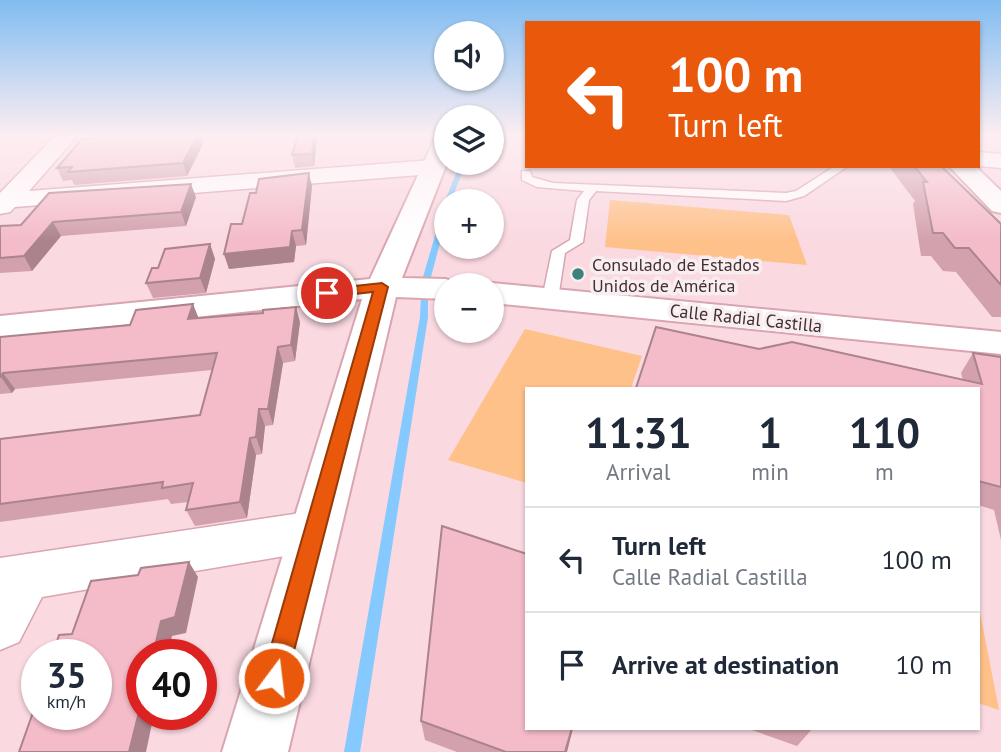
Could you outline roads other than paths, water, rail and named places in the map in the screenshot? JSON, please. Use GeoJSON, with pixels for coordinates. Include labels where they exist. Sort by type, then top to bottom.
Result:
{"type":"FeatureCollection","features":[{"type":"Feature","properties":{"kind":"street"},"geometry":{"type":"LineString","coordinates":[[4,204],[34,171]]}},
{"type":"Feature","properties":{"kind":"street"},"geometry":{"type":"LineString","coordinates":[[4,204],[385,171]]}},
{"type":"Feature","properties":{"kind":"street"},"geometry":{"type":"LineString","coordinates":[[255,752],[314,530],[431,171]]}},
{"type":"Feature","properties":{"kind":"street"},"geometry":{"type":"LineString","coordinates":[[986,171],[1001,205]]}},
{"type":"Feature","properties":{"kind":"street"},"geometry":{"type":"LineString","coordinates":[[0,327],[393,286],[434,288]]}},
{"type":"Feature","properties":{"kind":"street","name":"Calle Radial Castilla"},"geometry":{"type":"LineString","coordinates":[[504,294],[1001,343]]}},
{"type":"Feature","properties":{"kind":"street"},"geometry":{"type":"LineString","coordinates":[[0,624],[13,579],[314,530]]}},
{"type":"Feature","properties":{"kind":"lane"},"geometry":{"type":"LineString","coordinates":[[526,173],[526,178],[537,184],[786,197],[800,194],[835,171]]}},
{"type":"Feature","properties":{"kind":"lane"},"geometry":{"type":"LineString","coordinates":[[550,299],[559,251],[576,242],[583,200],[593,187]]}},
{"type":"Feature","properties":{"kind":"waterway"},"geometry":{"type":"LineString","coordinates":[[453,189],[458,175]]}},
{"type":"Feature","properties":{"kind":"waterway"},"geometry":{"type":"LineString","coordinates":[[427,277],[434,252]]}},
{"type":"Feature","properties":{"kind":"waterway"},"geometry":{"type":"LineString","coordinates":[[352,752],[424,317],[424,297]]}},
{"type":"Feature","properties":{"kind":"place","name":"Consulado de Estados Unidos de América"},"geometry":{"type":"Point","coordinates":[578,274]}}]}
